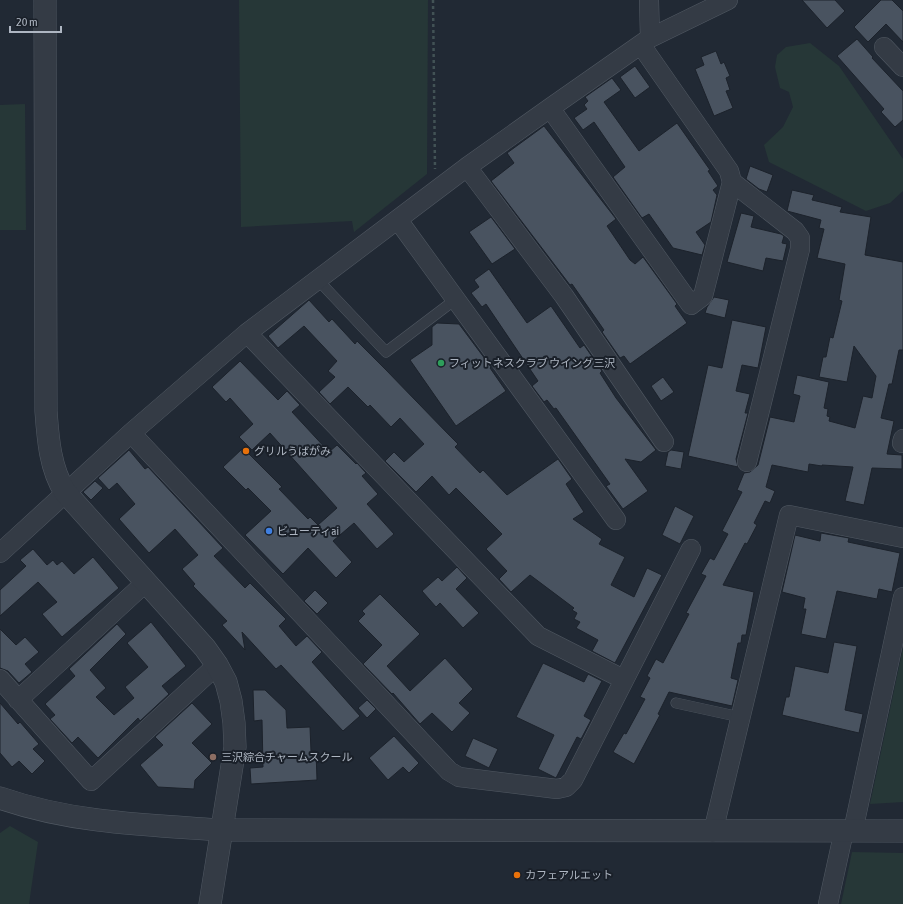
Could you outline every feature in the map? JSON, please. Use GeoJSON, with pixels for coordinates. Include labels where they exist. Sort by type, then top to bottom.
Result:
{"type":"FeatureCollection","features":[{"type":"Feature","properties":{"kind":"street"},"geometry":{"type":"LineString","coordinates":[[45,0],[46,411],[52,460],[57,479],[65,492],[145,584],[205,648],[217,665],[226,682],[234,723],[234,747],[210,904]]}},
{"type":"Feature","properties":{"kind":"street"},"geometry":{"type":"LineString","coordinates":[[550,108],[691,305],[703,296],[732,182],[729,171],[646,41],[649,0]]}},
{"type":"Feature","properties":{"kind":"street"},"geometry":{"type":"LineString","coordinates":[[0,552],[131,433],[247,333],[467,167],[646,41],[728,0]]}},
{"type":"Feature","properties":{"kind":"street"},"geometry":{"type":"LineString","coordinates":[[884,47],[903,67]]}},
{"type":"Feature","properties":{"kind":"street"},"geometry":{"type":"LineString","coordinates":[[467,167],[564,296],[664,442]]}},
{"type":"Feature","properties":{"kind":"street"},"geometry":{"type":"LineString","coordinates":[[732,182],[795,231],[800,238],[800,249],[747,462]]}},
{"type":"Feature","properties":{"kind":"street"},"geometry":{"type":"LineString","coordinates":[[398,220],[616,520]]}},
{"type":"Feature","properties":{"kind":"street"},"geometry":{"type":"LineString","coordinates":[[247,333],[538,636],[623,679]]}},
{"type":"Feature","properties":{"kind":"street"},"geometry":{"type":"LineString","coordinates":[[131,433],[449,771],[460,777],[558,789],[566,787],[572,780],[623,679],[692,549]]}},
{"type":"Feature","properties":{"kind":"street"},"geometry":{"type":"LineString","coordinates":[[713,832],[789,515],[903,538]]}},
{"type":"Feature","properties":{"kind":"street"},"geometry":{"type":"LineString","coordinates":[[18,700],[145,584]]}},
{"type":"Feature","properties":{"kind":"street"},"geometry":{"type":"LineString","coordinates":[[828,904],[848,831],[903,597]]}},
{"type":"Feature","properties":{"kind":"street"},"geometry":{"type":"LineString","coordinates":[[0,679],[91,781],[217,665]]}},
{"type":"Feature","properties":{"kind":"street"},"geometry":{"type":"LineString","coordinates":[[0,798],[23,806],[63,815],[111,823],[221,830],[903,832]]}},
{"type":"Feature","properties":{"kind":"lane"},"geometry":{"type":"LineString","coordinates":[[318,280],[386,352],[456,299]]}},
{"type":"Feature","properties":{"kind":"lane"},"geometry":{"type":"LineString","coordinates":[[676,703],[740,717]]}},
{"type":"Feature","properties":{"kind":"path"},"geometry":{"type":"LineString","coordinates":[[433,0],[435,192]]}},
{"type":"Feature","properties":{"kind":"shaded area"},"geometry":{"type":"Polygon","coordinates":[[[239,0],[428,0],[427,174],[354,232],[352,221],[241,227],[239,0]]]}},
{"type":"Feature","properties":{"kind":"shaded area"},"geometry":{"type":"Polygon","coordinates":[[[810,43],[839,66],[903,159],[903,191],[890,203],[866,211],[769,162],[764,145],[783,127],[793,107],[789,92],[780,88],[775,67],[777,55],[786,47],[810,43]]]}},
{"type":"Feature","properties":{"kind":"shaded area"},"geometry":{"type":"Polygon","coordinates":[[[25,104],[26,230],[0,230],[0,105],[25,104]]]}},
{"type":"Feature","properties":{"kind":"shaded area"},"geometry":{"type":"Polygon","coordinates":[[[903,648],[903,802],[870,804],[903,648]]]}},
{"type":"Feature","properties":{"kind":"shaded area"},"geometry":{"type":"Polygon","coordinates":[[[10,826],[38,842],[29,904],[0,904],[0,833],[10,826]]]}},
{"type":"Feature","properties":{"kind":"shaded area"},"geometry":{"type":"Polygon","coordinates":[[[852,852],[903,853],[903,904],[841,904],[852,852]]]}},
{"type":"Feature","properties":{"kind":"building"},"geometry":{"type":"Polygon","coordinates":[[[802,0],[835,0],[845,11],[827,28],[802,0]]]}},
{"type":"Feature","properties":{"kind":"building"},"geometry":{"type":"Polygon","coordinates":[[[881,0],[892,0],[903,11],[903,42],[886,24],[868,42],[854,27],[881,0]]]}},
{"type":"Feature","properties":{"kind":"building"},"geometry":{"type":"Polygon","coordinates":[[[857,39],[873,57],[872,58],[903,91],[903,120],[895,127],[881,112],[884,109],[837,56],[857,39]]]}},
{"type":"Feature","properties":{"kind":"building"},"geometry":{"type":"Polygon","coordinates":[[[716,51],[721,64],[724,62],[730,76],[726,78],[730,90],[726,91],[733,108],[714,116],[695,69],[704,65],[701,57],[716,51]]]}},
{"type":"Feature","properties":{"kind":"building"},"geometry":{"type":"Polygon","coordinates":[[[635,66],[650,87],[635,98],[620,77],[635,66]]]}},
{"type":"Feature","properties":{"kind":"building"},"geometry":{"type":"Polygon","coordinates":[[[612,78],[621,90],[604,102],[639,151],[677,123],[710,170],[708,171],[718,186],[713,190],[717,195],[711,222],[696,232],[705,245],[702,255],[673,248],[649,214],[642,218],[613,177],[625,167],[594,122],[583,130],[574,118],[587,109],[584,105],[588,101],[585,97],[612,78]]]}},
{"type":"Feature","properties":{"kind":"building"},"geometry":{"type":"Polygon","coordinates":[[[544,126],[616,219],[607,226],[630,260],[635,264],[643,257],[677,304],[675,306],[687,323],[630,364],[624,356],[620,358],[602,332],[604,330],[572,284],[570,285],[491,181],[514,163],[507,153],[544,126]]]}},
{"type":"Feature","properties":{"kind":"building"},"geometry":{"type":"Polygon","coordinates":[[[750,166],[773,175],[767,192],[759,189],[746,179],[750,166]]]}},
{"type":"Feature","properties":{"kind":"building"},"geometry":{"type":"Polygon","coordinates":[[[792,190],[814,195],[812,200],[842,207],[840,212],[871,217],[865,255],[903,262],[903,350],[899,350],[892,384],[889,384],[881,418],[894,421],[887,454],[902,455],[902,469],[872,468],[864,505],[845,501],[853,467],[809,464],[808,472],[772,465],[766,487],[775,491],[770,503],[765,501],[754,523],[757,525],[747,544],[745,543],[723,585],[754,592],[746,635],[742,635],[741,643],[738,643],[731,678],[738,680],[732,706],[669,692],[658,714],[660,715],[634,764],[613,752],[624,733],[626,734],[645,699],[640,697],[650,678],[647,676],[656,659],[663,663],[689,614],[686,613],[706,576],[701,574],[710,558],[714,560],[728,534],[722,531],[742,492],[737,490],[744,473],[750,472],[758,465],[770,417],[794,422],[800,396],[793,394],[797,375],[829,382],[824,408],[828,409],[827,416],[830,417],[829,421],[855,428],[863,396],[872,398],[876,376],[854,346],[847,382],[819,377],[823,357],[826,357],[830,337],[833,338],[842,301],[839,300],[845,264],[817,258],[824,229],[819,228],[821,220],[787,211],[792,190]]]}},
{"type":"Feature","properties":{"kind":"building"},"geometry":{"type":"Polygon","coordinates":[[[741,213],[754,216],[751,227],[784,236],[782,243],[787,244],[783,261],[766,258],[763,271],[727,262],[741,213]]]}},
{"type":"Feature","properties":{"kind":"building"},"geometry":{"type":"Polygon","coordinates":[[[491,217],[515,249],[492,264],[469,232],[491,217]]]}},
{"type":"Feature","properties":{"kind":"building"},"geometry":{"type":"Polygon","coordinates":[[[489,269],[527,323],[551,306],[580,348],[584,345],[602,371],[600,373],[616,398],[656,450],[641,462],[625,459],[648,491],[623,509],[606,486],[610,484],[556,408],[554,409],[547,400],[544,402],[532,386],[538,381],[486,304],[482,307],[471,293],[479,287],[474,280],[489,269]]]}},
{"type":"Feature","properties":{"kind":"building"},"geometry":{"type":"Polygon","coordinates":[[[714,297],[729,300],[725,318],[705,313],[714,297]]]}},
{"type":"Feature","properties":{"kind":"building"},"geometry":{"type":"Polygon","coordinates":[[[309,300],[329,322],[332,319],[355,344],[357,341],[458,444],[455,447],[480,473],[483,470],[507,495],[558,459],[572,479],[566,484],[584,512],[573,519],[602,539],[599,544],[625,557],[611,585],[634,597],[647,568],[662,575],[615,663],[592,651],[598,640],[576,628],[580,622],[574,619],[577,613],[572,610],[574,608],[530,575],[511,592],[499,579],[507,571],[486,549],[502,534],[456,488],[449,495],[432,476],[416,492],[385,461],[394,452],[404,462],[424,444],[400,418],[391,427],[370,405],[368,407],[348,387],[330,404],[319,392],[335,377],[328,371],[337,361],[304,326],[278,348],[268,336],[309,300]]]}},
{"type":"Feature","properties":{"kind":"building"},"geometry":{"type":"Polygon","coordinates":[[[732,320],[766,327],[758,368],[742,365],[736,391],[750,394],[745,413],[748,413],[736,459],[738,467],[688,456],[708,365],[722,368],[732,320]]]}},
{"type":"Feature","properties":{"kind":"building"},"geometry":{"type":"Polygon","coordinates":[[[437,323],[459,324],[491,367],[490,368],[506,391],[456,426],[410,360],[432,345],[432,327],[437,323]]]}},
{"type":"Feature","properties":{"kind":"building"},"geometry":{"type":"Polygon","coordinates":[[[240,361],[278,400],[287,391],[300,405],[292,412],[329,452],[337,445],[356,464],[357,463],[366,473],[362,476],[378,494],[367,504],[394,534],[377,549],[354,523],[333,541],[352,562],[336,578],[308,548],[283,574],[245,535],[271,511],[248,488],[246,490],[223,467],[243,448],[282,487],[279,489],[308,519],[310,517],[318,525],[337,508],[270,433],[252,450],[239,437],[253,424],[230,398],[226,402],[212,387],[240,361]]]}},
{"type":"Feature","properties":{"kind":"building"},"geometry":{"type":"Polygon","coordinates":[[[663,377],[674,392],[661,401],[651,386],[663,377]]]}},
{"type":"Feature","properties":{"kind":"building"},"geometry":{"type":"Polygon","coordinates":[[[129,450],[145,469],[148,467],[223,548],[214,556],[245,588],[250,583],[286,619],[279,626],[296,646],[307,636],[322,652],[312,662],[360,716],[343,731],[281,665],[276,669],[242,632],[245,650],[222,625],[227,621],[193,586],[195,584],[182,569],[198,555],[175,529],[149,553],[119,519],[135,504],[117,483],[109,490],[98,478],[129,450]]]}},
{"type":"Feature","properties":{"kind":"building"},"geometry":{"type":"Polygon","coordinates":[[[671,450],[684,452],[681,469],[665,466],[668,452],[671,450]]]}},
{"type":"Feature","properties":{"kind":"building"},"geometry":{"type":"Polygon","coordinates":[[[95,481],[103,488],[91,500],[83,492],[95,481]]]}},
{"type":"Feature","properties":{"kind":"building"},"geometry":{"type":"Polygon","coordinates":[[[675,506],[694,516],[680,544],[662,535],[675,506]]]}},
{"type":"Feature","properties":{"kind":"building"},"geometry":{"type":"Polygon","coordinates":[[[821,533],[849,538],[848,542],[900,553],[892,592],[879,589],[877,599],[837,591],[826,639],[801,634],[806,609],[803,609],[805,598],[782,592],[795,535],[820,541],[821,533]]]}},
{"type":"Feature","properties":{"kind":"building"},"geometry":{"type":"Polygon","coordinates":[[[33,549],[47,565],[53,560],[57,565],[62,561],[74,574],[93,557],[119,588],[62,637],[42,614],[57,602],[38,582],[0,616],[0,590],[26,566],[20,560],[33,549]]]}},
{"type":"Feature","properties":{"kind":"building"},"geometry":{"type":"Polygon","coordinates":[[[457,567],[467,578],[456,589],[479,613],[463,628],[440,603],[436,607],[422,591],[438,577],[442,581],[457,567]]]}},
{"type":"Feature","properties":{"kind":"building"},"geometry":{"type":"Polygon","coordinates":[[[315,590],[328,603],[317,614],[304,601],[315,590]]]}},
{"type":"Feature","properties":{"kind":"building"},"geometry":{"type":"Polygon","coordinates":[[[380,594],[420,634],[387,666],[410,691],[445,658],[473,689],[459,703],[470,713],[452,732],[432,713],[420,724],[393,693],[392,694],[363,664],[382,645],[358,621],[365,614],[362,611],[380,594]]]}},
{"type":"Feature","properties":{"kind":"building"},"geometry":{"type":"Polygon","coordinates":[[[151,622],[186,666],[162,686],[169,694],[140,721],[138,718],[98,758],[78,737],[72,743],[50,719],[55,715],[45,704],[75,676],[69,669],[117,624],[126,634],[90,670],[106,688],[96,697],[114,715],[134,698],[125,687],[148,667],[127,643],[151,622]]]}},
{"type":"Feature","properties":{"kind":"building"},"geometry":{"type":"Polygon","coordinates":[[[0,629],[16,645],[25,637],[39,652],[25,664],[32,672],[19,683],[8,671],[0,668],[0,629]]]}},
{"type":"Feature","properties":{"kind":"building"},"geometry":{"type":"Polygon","coordinates":[[[834,642],[857,646],[845,710],[863,714],[859,733],[782,715],[786,697],[789,697],[795,666],[828,673],[834,642]]]}},
{"type":"Feature","properties":{"kind":"building"},"geometry":{"type":"Polygon","coordinates":[[[543,663],[584,682],[588,674],[602,681],[584,716],[591,720],[581,739],[577,737],[556,778],[538,769],[554,735],[516,717],[543,663]]]}},
{"type":"Feature","properties":{"kind":"building"},"geometry":{"type":"Polygon","coordinates":[[[253,690],[265,690],[286,710],[287,728],[310,727],[311,751],[316,751],[317,780],[251,784],[250,768],[263,767],[262,720],[254,721],[253,690]]]}},
{"type":"Feature","properties":{"kind":"building"},"geometry":{"type":"Polygon","coordinates":[[[367,700],[376,709],[367,718],[358,708],[367,700]]]}},
{"type":"Feature","properties":{"kind":"building"},"geometry":{"type":"Polygon","coordinates":[[[0,703],[18,724],[20,722],[39,744],[33,749],[45,761],[32,774],[19,761],[12,767],[0,753],[0,703]]]}},
{"type":"Feature","properties":{"kind":"building"},"geometry":{"type":"Polygon","coordinates":[[[192,703],[212,724],[192,743],[212,763],[195,780],[194,789],[158,787],[140,765],[163,745],[155,737],[192,703]]]}},
{"type":"Feature","properties":{"kind":"building"},"geometry":{"type":"Polygon","coordinates":[[[394,736],[419,763],[409,773],[403,767],[388,780],[369,758],[394,736]]]}},
{"type":"Feature","properties":{"kind":"building"},"geometry":{"type":"Polygon","coordinates":[[[473,738],[498,749],[489,768],[465,756],[473,738]]]}},
{"type":"Feature","properties":{"kind":"place","name":"フィットネスクラブ ウイング三沢"},"geometry":{"type":"Point","coordinates":[441,363]}},
{"type":"Feature","properties":{"kind":"place","name":"グリルうばがみ"},"geometry":{"type":"Point","coordinates":[246,451]}},
{"type":"Feature","properties":{"kind":"place","name":"ビューティai"},"geometry":{"type":"Point","coordinates":[269,531]}},
{"type":"Feature","properties":{"kind":"place","name":"三沢綜合チャームスクール"},"geometry":{"type":"Point","coordinates":[213,757]}},
{"type":"Feature","properties":{"kind":"place","name":"カフェアルエット"},"geometry":{"type":"Point","coordinates":[517,875]}}]}
